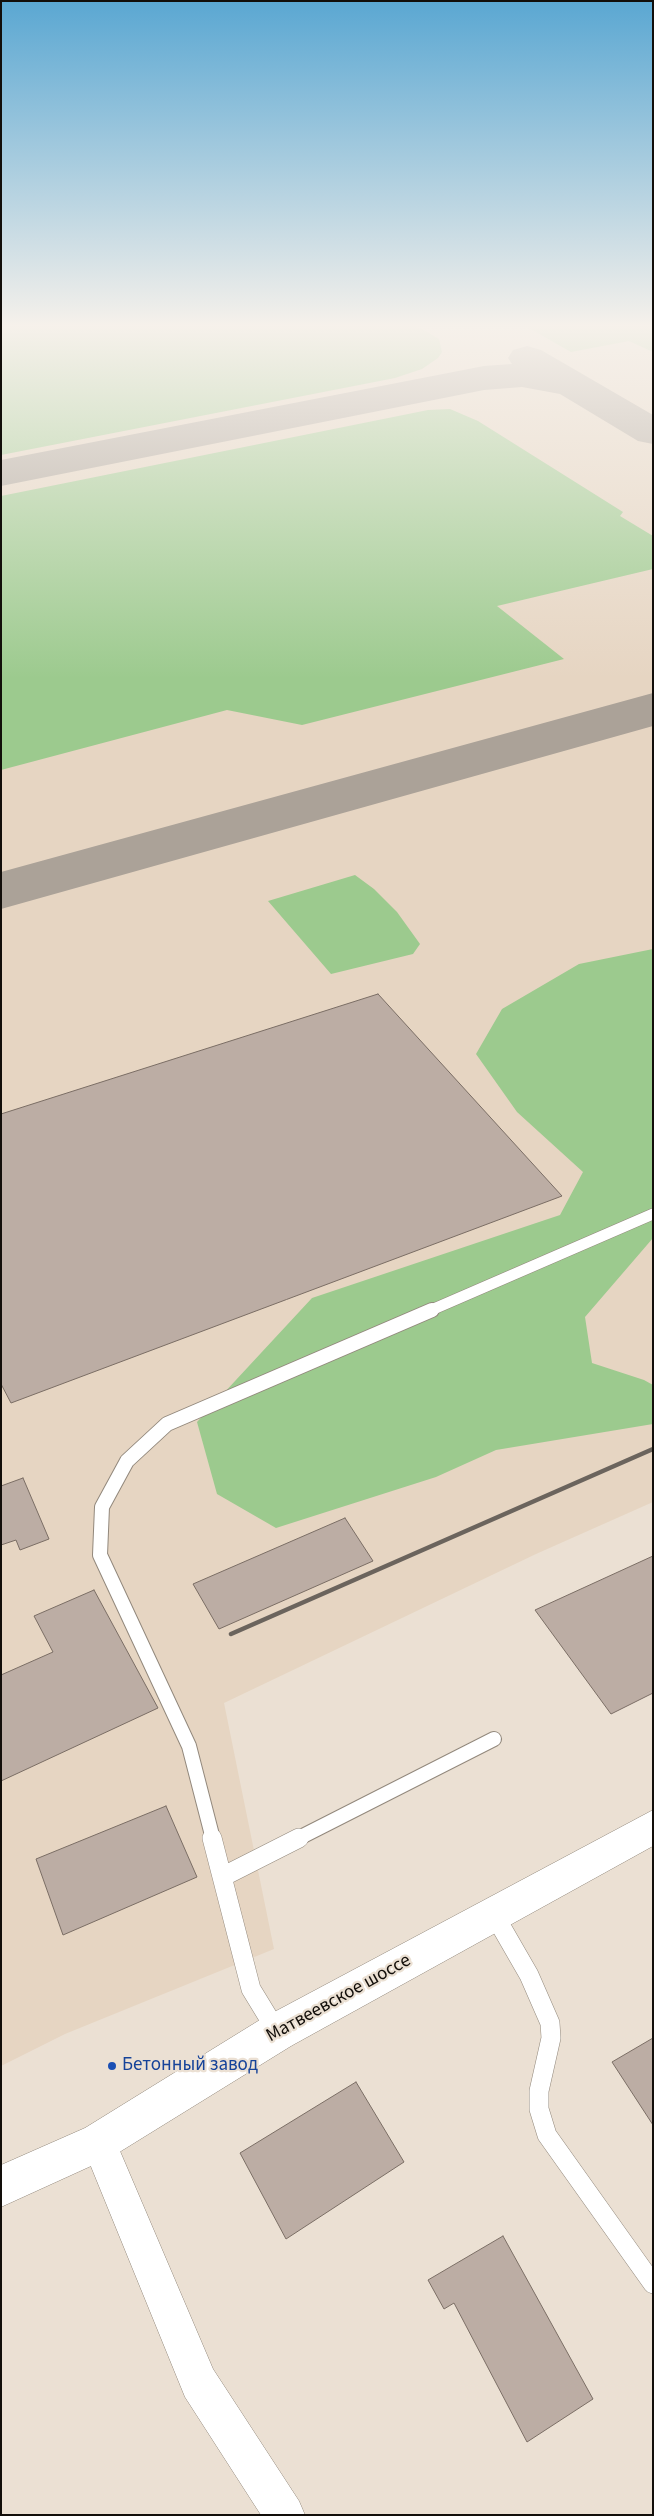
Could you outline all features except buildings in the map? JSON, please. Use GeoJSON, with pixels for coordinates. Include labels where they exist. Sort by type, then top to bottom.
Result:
{"type":"FeatureCollection","features":[{"type":"Feature","properties":{"kind":"main road","name":"Матвеевское шоссе"},"geometry":{"type":"LineString","coordinates":[[1,2186],[100,2142],[277,2032],[653,1826]]}},
{"type":"Feature","properties":{"kind":"street"},"geometry":{"type":"LineString","coordinates":[[100,2142],[199,2383],[285,2515]]}},
{"type":"Feature","properties":{"kind":"lane"},"geometry":{"type":"LineString","coordinates":[[277,2032],[251,1989],[188,1746],[100,1555],[102,1507],[127,1461],[167,1424],[653,1214]]}},
{"type":"Feature","properties":{"kind":"lane"},"geometry":{"type":"LineString","coordinates":[[222,1877],[494,1740]]}},
{"type":"Feature","properties":{"kind":"lane"},"geometry":{"type":"LineString","coordinates":[[493,1914],[530,1975],[550,2023],[551,2038],[539,2091],[539,2109],[547,2135],[653,2284]]}},
{"type":"Feature","properties":{"kind":"shaded area"},"geometry":{"type":"Polygon","coordinates":[[[1,444],[653,444],[653,1502],[536,1554],[224,1703],[274,1949],[65,2034],[1,2066],[1,444]]]}},
{"type":"Feature","properties":{"kind":"green space"},"geometry":{"type":"Polygon","coordinates":[[[1,444],[55,444],[1,455],[1,444]]]}},
{"type":"Feature","properties":{"kind":"green space"},"geometry":{"type":"Polygon","coordinates":[[[257,444],[515,444],[623,512],[620,516],[653,536],[653,569],[497,606],[564,659],[302,725],[227,710],[1,770],[1,496],[257,444]]]}},
{"type":"Feature","properties":{"kind":"green space"},"geometry":{"type":"Polygon","coordinates":[[[355,875],[374,889],[397,912],[420,944],[413,954],[331,974],[268,901],[355,875]]]}},
{"type":"Feature","properties":{"kind":"green space"},"geometry":{"type":"Polygon","coordinates":[[[653,949],[653,1238],[585,1317],[592,1363],[644,1380],[653,1385],[653,1424],[496,1450],[436,1477],[276,1528],[217,1494],[197,1422],[312,1298],[560,1215],[583,1172],[517,1112],[476,1054],[502,1009],[579,964],[653,949]]]}},
{"type":"Feature","properties":{"kind":"taxiway"},"geometry":{"type":"LineString","coordinates":[[1,473],[146,444]]}},
{"type":"Feature","properties":{"kind":"taxiway"},"geometry":{"type":"LineString","coordinates":[[1,891],[653,709]]}},
{"type":"Feature","properties":{"kind":"railway"},"geometry":{"type":"LineString","coordinates":[[231,1634],[653,1449]]}},
{"type":"Feature","properties":{"kind":"place","name":"Бетонный завод"},"geometry":{"type":"Point","coordinates":[112,2066]}}]}
